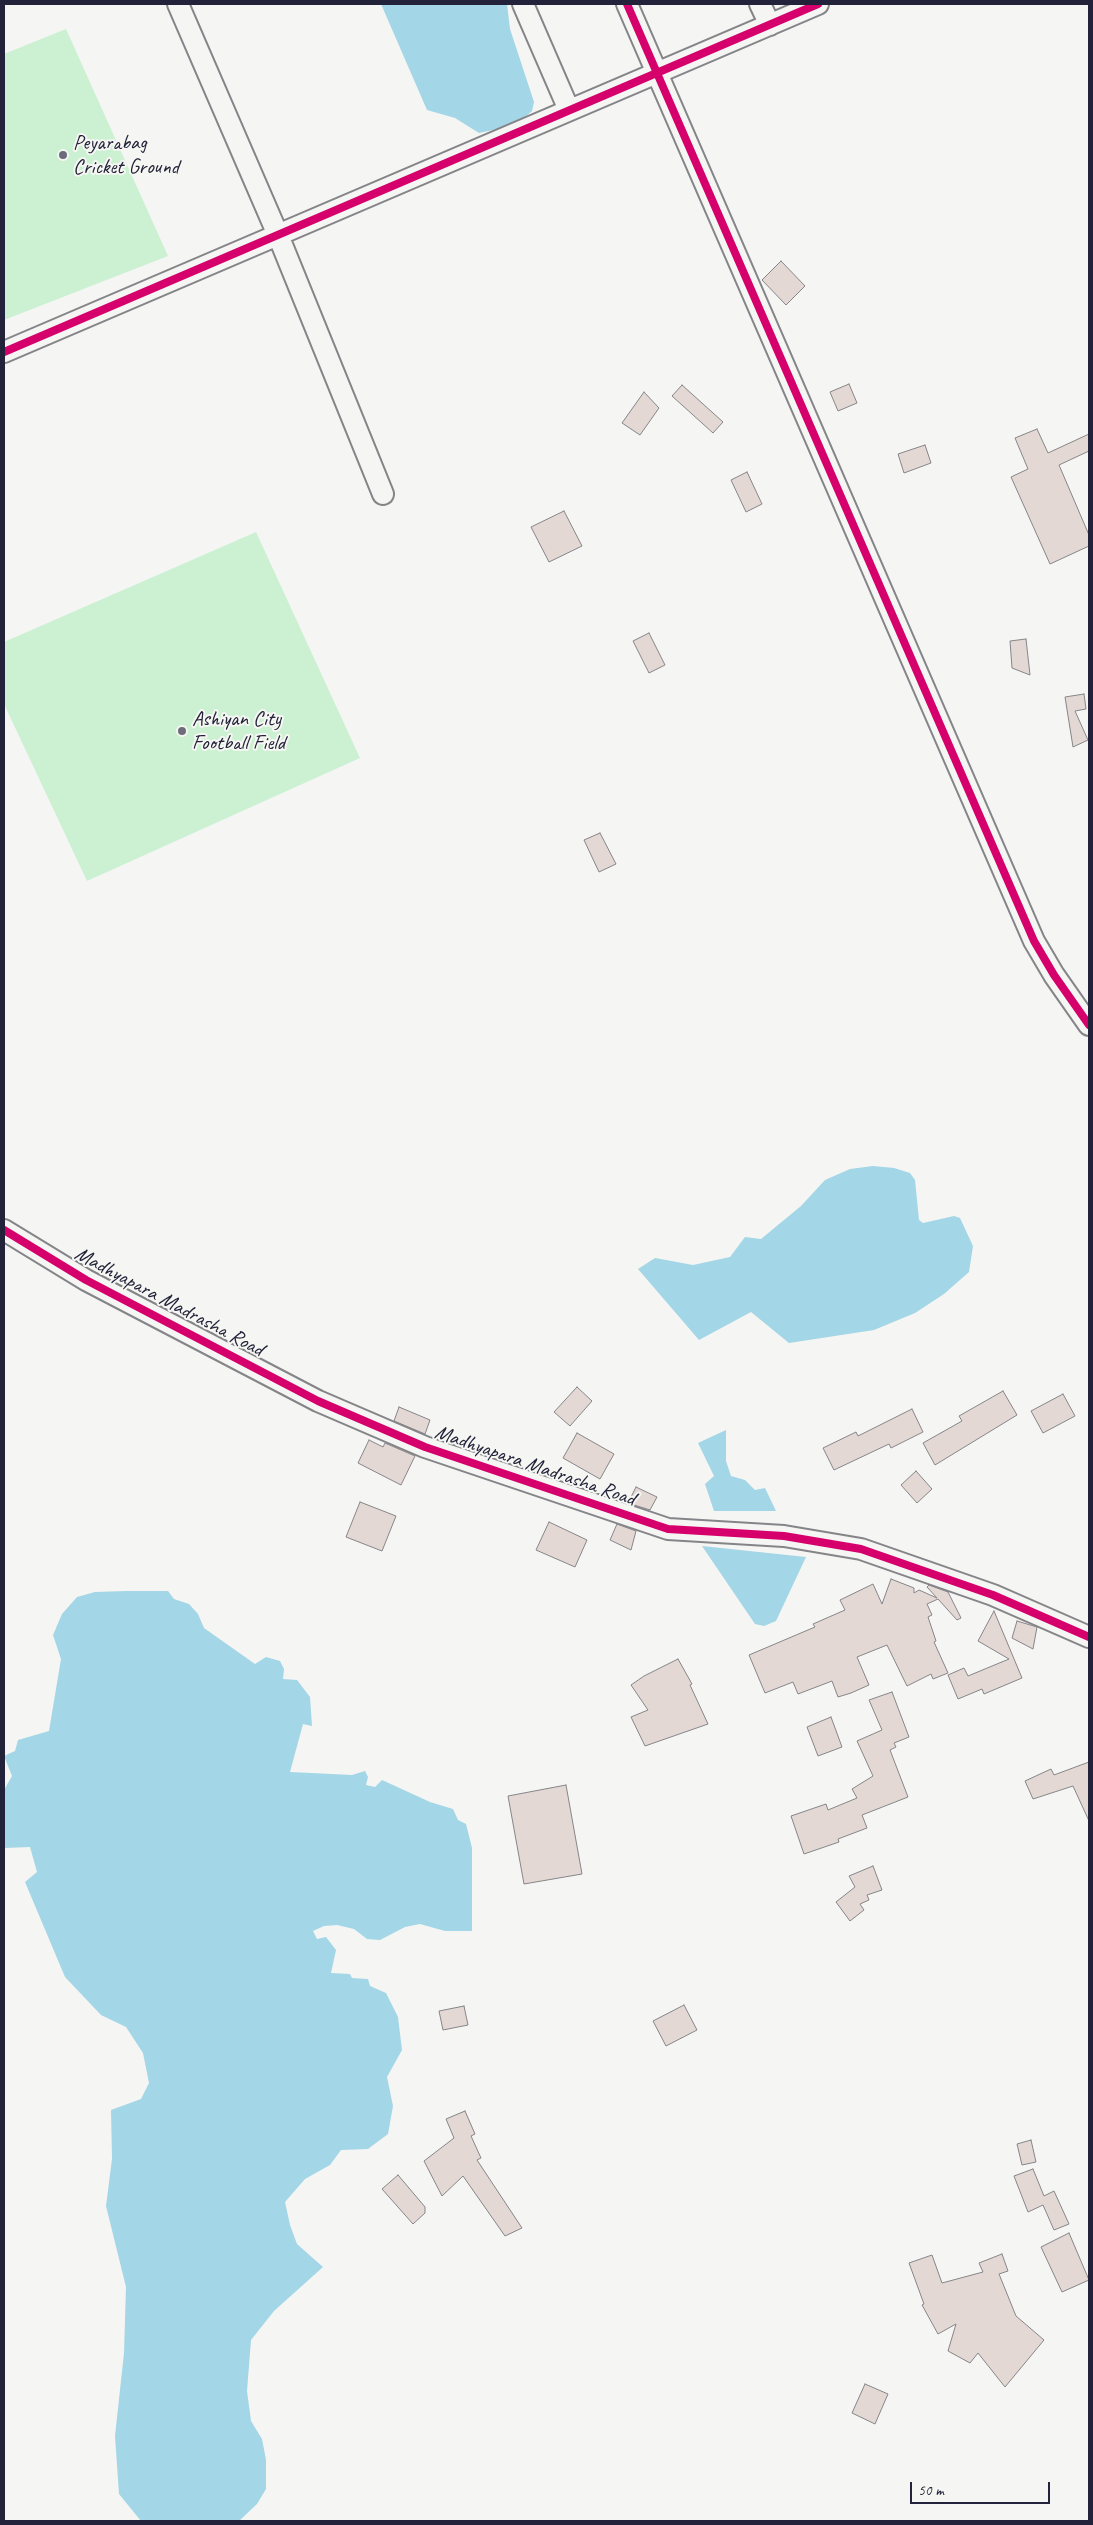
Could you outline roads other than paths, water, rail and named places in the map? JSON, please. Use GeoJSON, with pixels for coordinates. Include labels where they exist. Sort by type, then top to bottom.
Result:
{"type":"FeatureCollection","features":[{"type":"Feature","properties":{"kind":"street"},"geometry":{"type":"LineString","coordinates":[[178,4],[278,235],[383,494]]}},
{"type":"Feature","properties":{"kind":"street"},"geometry":{"type":"LineString","coordinates":[[523,4],[569,110]]}},
{"type":"Feature","properties":{"kind":"street"},"geometry":{"type":"LineString","coordinates":[[627,4],[1034,941],[1054,975],[1089,1025]]}},
{"type":"Feature","properties":{"kind":"street"},"geometry":{"type":"LineString","coordinates":[[760,4],[770,24]]}},
{"type":"Feature","properties":{"kind":"street"},"geometry":{"type":"LineString","coordinates":[[4,352],[818,4]]}},
{"type":"Feature","properties":{"kind":"street","name":"Madhyapara Madrasha Road"},"geometry":{"type":"LineString","coordinates":[[4,1230],[86,1280],[309,1396],[425,1448],[668,1529],[784,1536],[861,1549],[993,1595],[1089,1637]]}},
{"type":"Feature","properties":{"kind":"water"},"geometry":{"type":"Polygon","coordinates":[[[381,4],[507,4],[510,29],[534,102],[532,111],[516,125],[479,133],[455,118],[427,110],[381,4]]]}},
{"type":"Feature","properties":{"kind":"water"},"geometry":{"type":"Polygon","coordinates":[[[873,1166],[894,1168],[910,1173],[915,1180],[919,1220],[923,1223],[954,1216],[960,1218],[973,1246],[969,1272],[944,1294],[915,1313],[874,1330],[789,1343],[751,1312],[699,1340],[638,1269],[655,1258],[693,1265],[730,1257],[745,1237],[761,1239],[801,1206],[825,1180],[850,1169],[873,1166]]]}},
{"type":"Feature","properties":{"kind":"water"},"geometry":{"type":"Polygon","coordinates":[[[726,1430],[726,1461],[731,1476],[745,1480],[755,1490],[765,1488],[776,1511],[714,1511],[705,1484],[714,1476],[698,1443],[726,1430]]]}},
{"type":"Feature","properties":{"kind":"water"},"geometry":{"type":"Polygon","coordinates":[[[702,1546],[806,1557],[776,1621],[764,1626],[755,1624],[702,1546]]]}},
{"type":"Feature","properties":{"kind":"water"},"geometry":{"type":"Polygon","coordinates":[[[168,1591],[174,1599],[189,1604],[198,1614],[204,1628],[255,1664],[266,1657],[280,1661],[284,1669],[283,1679],[297,1680],[310,1697],[312,1726],[303,1724],[290,1772],[352,1775],[365,1771],[368,1777],[366,1785],[375,1787],[382,1780],[430,1802],[453,1809],[458,1820],[466,1824],[472,1848],[472,1931],[445,1931],[420,1924],[405,1927],[380,1940],[367,1939],[354,1929],[337,1925],[324,1926],[313,1931],[317,1939],[326,1937],[336,1950],[331,1973],[350,1974],[352,1978],[368,1979],[370,1986],[386,1993],[398,2017],[402,2050],[387,2077],[393,2106],[388,2134],[368,2149],[341,2150],[330,2165],[305,2179],[285,2202],[290,2225],[297,2244],[323,2267],[274,2311],[251,2340],[247,2391],[251,2421],[262,2439],[266,2460],[266,2489],[257,2504],[239,2521],[141,2521],[119,2494],[115,2436],[124,2353],[126,2287],[106,2206],[112,2159],[111,2110],[141,2099],[149,2083],[143,2053],[126,2027],[101,2015],[65,1977],[25,1882],[37,1872],[30,1847],[4,1848],[4,1790],[12,1776],[4,1756],[15,1751],[18,1740],[49,1731],[61,1659],[53,1635],[62,1614],[77,1597],[95,1592],[168,1591]]]}},
{"type":"Feature","properties":{"kind":"place","name":"Peyarabag Cricket Ground"},"geometry":{"type":"Point","coordinates":[63,155]}},
{"type":"Feature","properties":{"kind":"place","name":"Ashiyan City Football Field"},"geometry":{"type":"Point","coordinates":[182,731]}}]}
